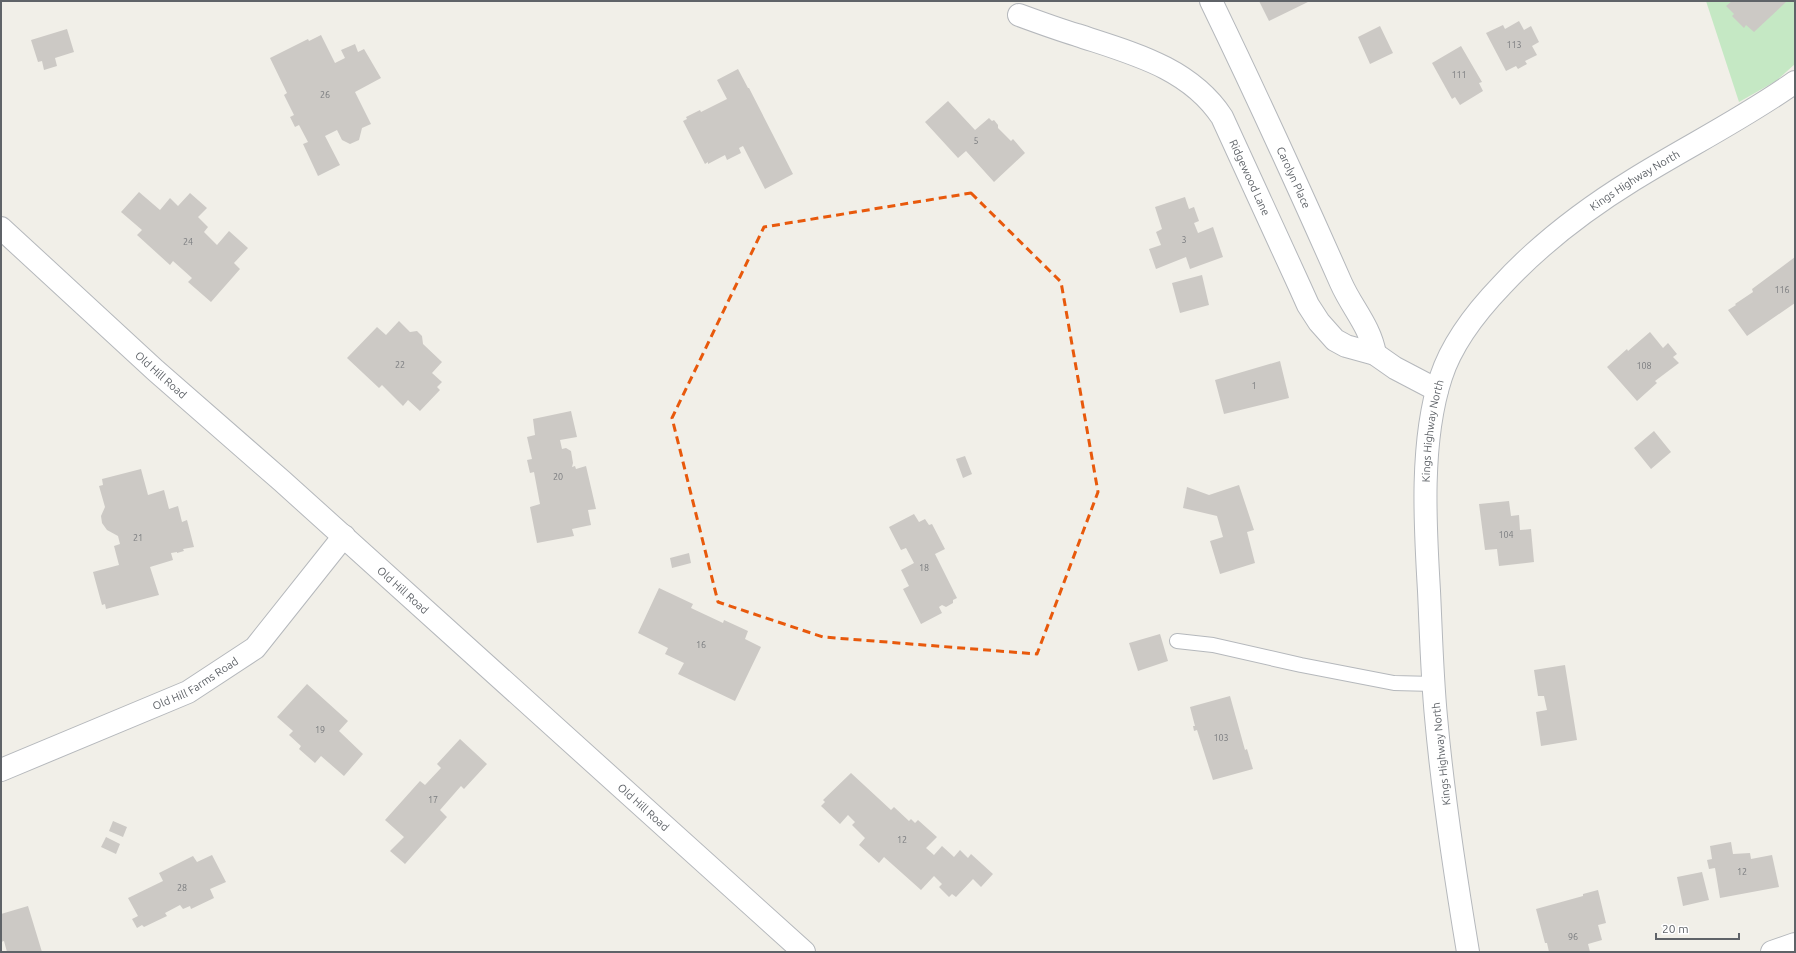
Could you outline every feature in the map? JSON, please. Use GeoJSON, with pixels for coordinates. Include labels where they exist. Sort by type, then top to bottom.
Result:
{"type":"FeatureCollection","features":[{"type":"Feature","properties":{"kind":"street","name":"Carolyn Place"},"geometry":{"type":"LineString","coordinates":[[1211,1],[1288,164],[1342,286],[1370,333],[1375,354]]}},
{"type":"Feature","properties":{"kind":"street","name":"Ridgewood Lane"},"geometry":{"type":"LineString","coordinates":[[1019,15],[1118,48],[1163,66],[1185,79],[1203,94],[1215,106],[1222,117],[1312,311],[1335,340],[1346,346],[1375,354],[1395,368],[1437,390]]}},
{"type":"Feature","properties":{"kind":"street","name":"Kings Highway North"},"geometry":{"type":"LineString","coordinates":[[1468,952],[1436,717],[1426,541],[1428,451],[1437,390],[1452,351],[1471,322],[1501,286],[1528,260],[1574,222],[1631,181],[1740,118],[1795,82]]}},
{"type":"Feature","properties":{"kind":"street","name":"Old Hill Road"},"geometry":{"type":"LineString","coordinates":[[1,228],[155,370],[344,536],[804,952]]}},
{"type":"Feature","properties":{"kind":"street","name":"Old Hill Farms Road"},"geometry":{"type":"LineString","coordinates":[[1,770],[188,692],[255,648],[344,536]]}},
{"type":"Feature","properties":{"kind":"street"},"geometry":{"type":"LineString","coordinates":[[1772,952],[1795,944]]}},
{"type":"Feature","properties":{"kind":"lane"},"geometry":{"type":"LineString","coordinates":[[1177,641],[1213,645],[1301,665],[1394,683],[1434,684]]}},
{"type":"Feature","properties":{"kind":"highlighted area"},"geometry":{"type":"Polygon","coordinates":[[[971,193],[1061,282],[1098,492],[1037,654],[823,637],[718,602],[672,418],[764,227],[971,193]]]}},
{"type":"Feature","properties":{"kind":"green space"},"geometry":{"type":"Polygon","coordinates":[[[1706,1],[1795,1],[1795,64],[1776,81],[1739,102],[1706,1]]]}},
{"type":"Feature","properties":{"kind":"building"},"geometry":{"type":"Polygon","coordinates":[[[1259,1],[1310,1],[1269,21],[1259,1]]]}},
{"type":"Feature","properties":{"kind":"building"},"geometry":{"type":"Polygon","coordinates":[[[1732,1],[1786,2],[1754,32],[1746,25],[1744,28],[1732,16],[1734,14],[1726,6],[1732,1]]]}},
{"type":"Feature","properties":{"kind":"building"},"geometry":{"type":"Polygon","coordinates":[[[1519,21],[1524,30],[1531,26],[1539,42],[1532,46],[1537,55],[1525,61],[1527,64],[1518,69],[1516,66],[1506,71],[1486,33],[1503,25],[1505,29],[1519,21]]]}},
{"type":"Feature","properties":{"kind":"building"},"geometry":{"type":"Polygon","coordinates":[[[1380,26],[1393,53],[1370,64],[1358,37],[1380,26]]]}},
{"type":"Feature","properties":{"kind":"building"},"geometry":{"type":"Polygon","coordinates":[[[67,29],[74,52],[55,58],[57,66],[44,70],[42,61],[38,62],[31,40],[67,29]]]}},
{"type":"Feature","properties":{"kind":"building"},"geometry":{"type":"Polygon","coordinates":[[[321,35],[335,63],[345,58],[341,50],[355,44],[358,52],[364,49],[381,78],[355,92],[371,124],[362,128],[359,140],[350,144],[342,140],[337,130],[325,136],[340,165],[318,176],[303,144],[308,142],[299,125],[295,127],[290,117],[294,115],[284,95],[287,93],[270,58],[308,39],[309,41],[321,35]]]}},
{"type":"Feature","properties":{"kind":"building"},"geometry":{"type":"Polygon","coordinates":[[[1461,46],[1482,82],[1479,83],[1483,91],[1460,105],[1455,97],[1452,99],[1432,63],[1461,46]]]}},
{"type":"Feature","properties":{"kind":"building"},"geometry":{"type":"Polygon","coordinates":[[[738,69],[793,174],[765,189],[743,146],[739,148],[741,153],[727,160],[725,155],[708,164],[708,162],[705,164],[683,121],[687,119],[686,117],[700,110],[701,112],[727,99],[717,80],[738,69]]]}},
{"type":"Feature","properties":{"kind":"building"},"geometry":{"type":"Polygon","coordinates":[[[948,101],[975,130],[989,118],[992,121],[994,120],[998,125],[998,128],[1011,141],[1013,139],[1025,153],[994,182],[966,151],[958,158],[925,122],[948,101]]]}},
{"type":"Feature","properties":{"kind":"building"},"geometry":{"type":"Polygon","coordinates":[[[139,192],[160,210],[170,198],[178,206],[190,193],[207,208],[198,217],[208,227],[204,232],[217,245],[229,231],[248,248],[234,263],[240,269],[211,302],[188,282],[192,278],[173,261],[170,265],[137,235],[142,230],[121,212],[139,192]]]}},
{"type":"Feature","properties":{"kind":"building"},"geometry":{"type":"Polygon","coordinates":[[[1185,197],[1189,209],[1194,207],[1199,221],[1194,223],[1198,233],[1213,227],[1223,257],[1190,269],[1186,257],[1156,269],[1149,249],[1161,245],[1156,232],[1162,229],[1155,207],[1185,197]]]}},
{"type":"Feature","properties":{"kind":"building"},"geometry":{"type":"Polygon","coordinates":[[[1795,257],[1795,303],[1747,336],[1728,310],[1753,292],[1752,289],[1795,257]]]}},
{"type":"Feature","properties":{"kind":"building"},"geometry":{"type":"Polygon","coordinates":[[[1202,275],[1209,305],[1180,313],[1172,283],[1202,275]]]}},
{"type":"Feature","properties":{"kind":"building"},"geometry":{"type":"Polygon","coordinates":[[[399,321],[410,332],[417,331],[422,336],[423,344],[442,362],[432,373],[442,382],[437,387],[440,390],[420,411],[408,400],[403,406],[382,385],[379,388],[347,358],[377,327],[386,335],[399,321]]]}},
{"type":"Feature","properties":{"kind":"building"},"geometry":{"type":"Polygon","coordinates":[[[1650,332],[1663,348],[1668,343],[1677,354],[1673,357],[1679,363],[1655,381],[1657,383],[1637,401],[1607,367],[1627,349],[1628,351],[1650,332]]]}},
{"type":"Feature","properties":{"kind":"building"},"geometry":{"type":"Polygon","coordinates":[[[1280,361],[1289,398],[1224,414],[1215,380],[1280,361]]]}},
{"type":"Feature","properties":{"kind":"building"},"geometry":{"type":"Polygon","coordinates":[[[571,411],[577,437],[560,440],[562,449],[566,448],[571,451],[573,463],[572,467],[575,466],[576,469],[586,466],[596,509],[588,510],[591,525],[572,529],[574,536],[537,543],[530,507],[540,504],[534,472],[530,473],[527,460],[532,459],[527,437],[535,435],[533,419],[571,411]]]}},
{"type":"Feature","properties":{"kind":"building"},"geometry":{"type":"Polygon","coordinates":[[[1654,431],[1671,452],[1651,469],[1634,448],[1654,431]]]}},
{"type":"Feature","properties":{"kind":"building"},"geometry":{"type":"Polygon","coordinates":[[[965,456],[972,474],[963,478],[956,459],[965,456]]]}},
{"type":"Feature","properties":{"kind":"building"},"geometry":{"type":"Polygon","coordinates":[[[141,469],[148,495],[164,490],[169,509],[178,506],[182,522],[187,520],[194,547],[183,549],[184,551],[177,553],[171,553],[173,560],[150,567],[159,595],[106,609],[105,604],[102,605],[93,572],[119,565],[114,546],[120,544],[118,536],[107,530],[102,523],[101,516],[105,507],[99,486],[103,485],[102,479],[141,469]]]}},
{"type":"Feature","properties":{"kind":"building"},"geometry":{"type":"Polygon","coordinates":[[[1239,485],[1254,530],[1247,532],[1255,563],[1220,574],[1210,541],[1223,537],[1217,516],[1183,508],[1187,487],[1209,495],[1239,485]]]}},
{"type":"Feature","properties":{"kind":"building"},"geometry":{"type":"Polygon","coordinates":[[[1509,501],[1511,516],[1519,515],[1520,530],[1531,529],[1534,562],[1499,566],[1497,549],[1485,550],[1479,504],[1509,501]]]}},
{"type":"Feature","properties":{"kind":"building"},"geometry":{"type":"Polygon","coordinates":[[[914,514],[919,522],[925,519],[929,525],[932,524],[945,549],[935,554],[957,598],[953,600],[953,603],[946,607],[942,605],[939,607],[942,613],[921,624],[903,589],[909,586],[901,570],[914,563],[906,548],[901,550],[889,527],[914,514]]]}},
{"type":"Feature","properties":{"kind":"building"},"geometry":{"type":"Polygon","coordinates":[[[689,553],[691,563],[672,568],[670,558],[689,553]]]}},
{"type":"Feature","properties":{"kind":"building"},"geometry":{"type":"Polygon","coordinates":[[[659,588],[693,604],[691,608],[723,623],[724,620],[748,631],[745,639],[761,647],[735,701],[678,674],[684,663],[665,654],[668,648],[638,633],[659,588]]]}},
{"type":"Feature","properties":{"kind":"building"},"geometry":{"type":"Polygon","coordinates":[[[1160,634],[1168,661],[1138,671],[1129,643],[1160,634]]]}},
{"type":"Feature","properties":{"kind":"building"},"geometry":{"type":"Polygon","coordinates":[[[1565,665],[1577,740],[1541,746],[1536,712],[1547,710],[1544,696],[1538,696],[1534,670],[1565,665]]]}},
{"type":"Feature","properties":{"kind":"building"},"geometry":{"type":"Polygon","coordinates":[[[307,684],[348,721],[339,731],[363,754],[344,776],[321,756],[315,763],[299,749],[301,746],[289,735],[293,731],[277,717],[307,684]]]}},
{"type":"Feature","properties":{"kind":"building"},"geometry":{"type":"Polygon","coordinates":[[[1230,696],[1245,750],[1247,749],[1253,769],[1213,780],[1197,730],[1194,731],[1193,726],[1195,726],[1190,707],[1230,696]]]}},
{"type":"Feature","properties":{"kind":"building"},"geometry":{"type":"Polygon","coordinates":[[[460,739],[487,764],[464,789],[461,786],[440,810],[447,817],[405,864],[390,851],[404,837],[385,820],[420,781],[425,785],[441,768],[437,764],[460,739]]]}},
{"type":"Feature","properties":{"kind":"building"},"geometry":{"type":"Polygon","coordinates":[[[851,773],[891,810],[894,807],[909,821],[911,819],[915,823],[918,820],[937,837],[926,848],[934,855],[942,846],[954,857],[960,850],[968,858],[971,854],[993,874],[981,887],[973,879],[956,897],[952,894],[949,897],[939,887],[942,884],[934,876],[921,890],[884,857],[879,863],[859,845],[865,838],[852,825],[855,822],[848,815],[840,824],[821,806],[825,802],[823,800],[851,773]]]}},
{"type":"Feature","properties":{"kind":"building"},"geometry":{"type":"Polygon","coordinates":[[[113,821],[127,827],[123,837],[109,831],[113,821]]]}},
{"type":"Feature","properties":{"kind":"building"},"geometry":{"type":"Polygon","coordinates":[[[106,837],[120,844],[116,854],[101,847],[106,837]]]}},
{"type":"Feature","properties":{"kind":"building"},"geometry":{"type":"Polygon","coordinates":[[[1731,842],[1733,854],[1750,853],[1751,859],[1772,855],[1779,887],[1720,898],[1715,868],[1709,869],[1707,860],[1712,859],[1710,846],[1731,842]]]}},
{"type":"Feature","properties":{"kind":"building"},"geometry":{"type":"Polygon","coordinates":[[[212,855],[226,882],[210,889],[214,898],[191,909],[190,906],[183,909],[180,905],[165,913],[167,916],[144,927],[142,925],[137,928],[132,919],[138,916],[128,898],[163,881],[159,873],[193,856],[197,862],[212,855]]]}},
{"type":"Feature","properties":{"kind":"building"},"geometry":{"type":"Polygon","coordinates":[[[1702,872],[1709,900],[1683,906],[1677,877],[1702,872]]]}},
{"type":"Feature","properties":{"kind":"building"},"geometry":{"type":"Polygon","coordinates":[[[1598,890],[1606,923],[1598,925],[1602,940],[1588,944],[1590,952],[1549,952],[1547,943],[1545,943],[1536,909],[1583,896],[1583,894],[1598,890]]]}},
{"type":"Feature","properties":{"kind":"building"},"geometry":{"type":"Polygon","coordinates":[[[28,906],[42,952],[7,952],[4,941],[1,942],[1,914],[28,906]]]}}]}
